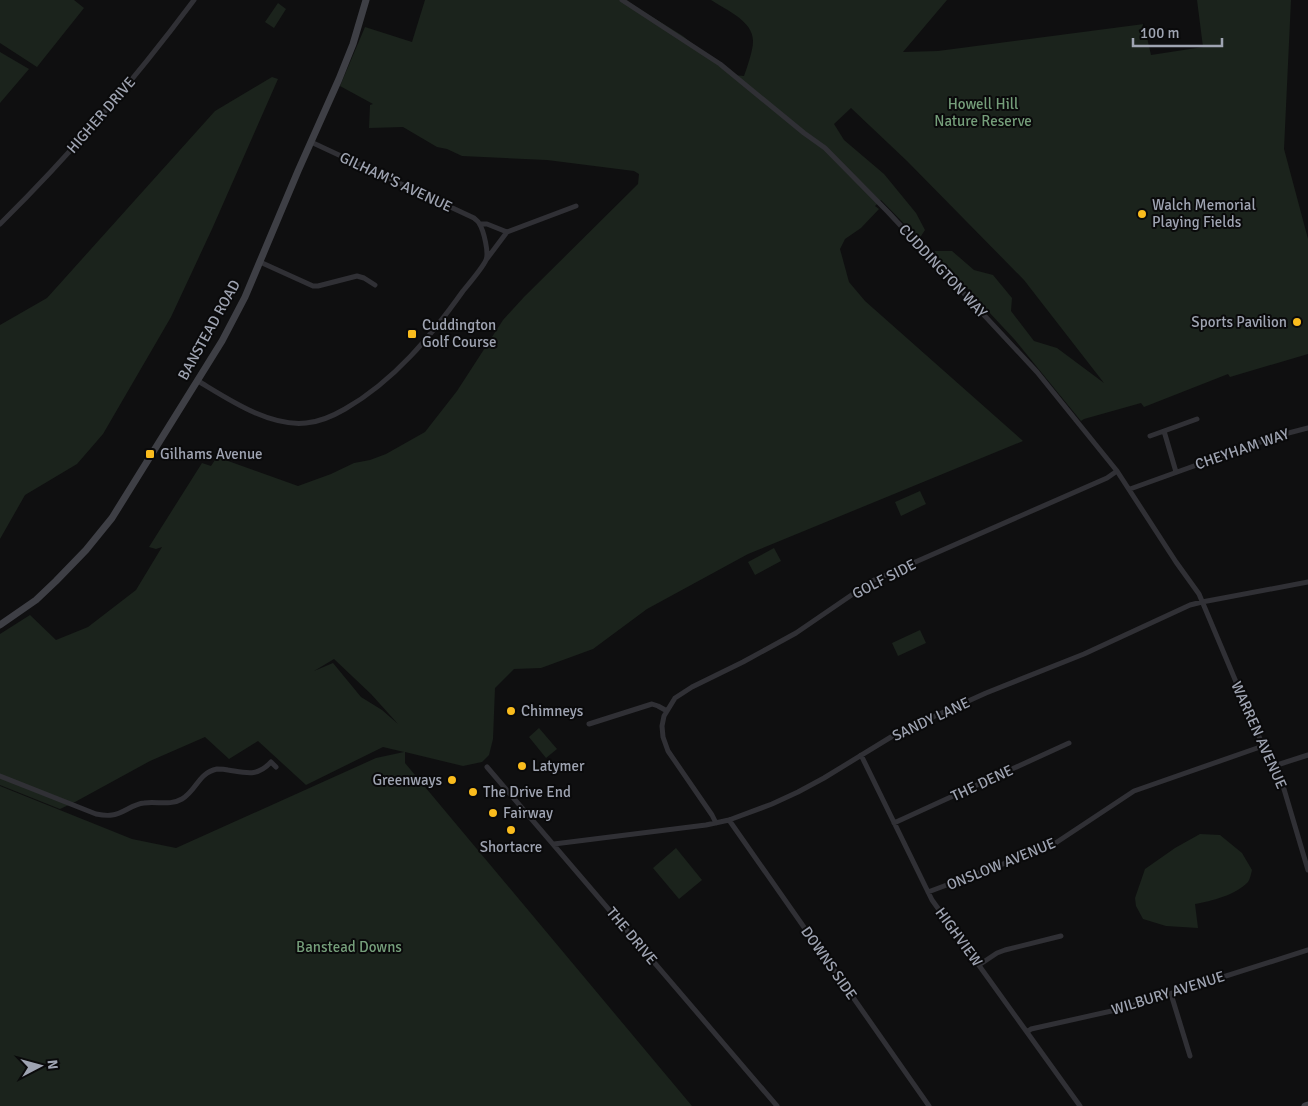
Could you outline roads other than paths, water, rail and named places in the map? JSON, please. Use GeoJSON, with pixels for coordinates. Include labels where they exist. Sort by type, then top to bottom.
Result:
{"type":"FeatureCollection","features":[{"type":"Feature","properties":{"kind":"street","name":"HIGHER DRIVE"},"geometry":{"type":"LineString","coordinates":[[0,224],[31,194],[114,102],[194,0]]}},
{"type":"Feature","properties":{"kind":"street","name":"BANSTEAD ROAD"},"geometry":{"type":"LineString","coordinates":[[0,625],[36,600],[75,562],[112,518],[222,341],[260,262],[347,61],[366,0]]}},
{"type":"Feature","properties":{"kind":"street","name":"CUDDINGTON WAY"},"geometry":{"type":"LineString","coordinates":[[622,0],[720,64],[824,148],[888,212],[1037,372],[1117,471],[1199,594],[1202,602]]}},
{"type":"Feature","properties":{"kind":"street","name":"GILHAM'S AVENUE"},"geometry":{"type":"LineString","coordinates":[[311,142],[474,218],[480,224],[487,224],[507,232]]}},
{"type":"Feature","properties":{"kind":"street"},"geometry":{"type":"LineString","coordinates":[[198,381],[243,407],[269,418],[294,424],[314,423],[324,419],[362,398],[409,358],[452,307],[507,232],[576,206]]}},
{"type":"Feature","properties":{"kind":"street"},"geometry":{"type":"LineString","coordinates":[[480,224],[484,234],[486,260]]}},
{"type":"Feature","properties":{"kind":"street"},"geometry":{"type":"LineString","coordinates":[[260,262],[313,286],[357,276],[375,285]]}},
{"type":"Feature","properties":{"kind":"street"},"geometry":{"type":"LineString","coordinates":[[1150,436],[1197,419]]}},
{"type":"Feature","properties":{"kind":"street","name":"CHEYHAM WAY"},"geometry":{"type":"LineString","coordinates":[[1130,490],[1277,436],[1308,428]]}},
{"type":"Feature","properties":{"kind":"street","name":"CHEYHAM WAY"},"geometry":{"type":"LineString","coordinates":[[1164,431],[1176,472]]}},
{"type":"Feature","properties":{"kind":"street","name":"GOLF SIDE"},"geometry":{"type":"LineString","coordinates":[[667,711],[675,698],[692,687],[796,633],[872,581],[1107,478],[1117,471]]}},
{"type":"Feature","properties":{"kind":"street","name":"SANDY LANE"},"geometry":{"type":"LineString","coordinates":[[554,844],[729,820],[798,792],[891,737],[969,700],[1084,654],[1190,605],[1308,582]]}},
{"type":"Feature","properties":{"kind":"street","name":"WARREN AVENUE"},"geometry":{"type":"LineString","coordinates":[[1202,602],[1263,746],[1281,779],[1308,870]]}},
{"type":"Feature","properties":{"kind":"street"},"geometry":{"type":"LineString","coordinates":[[589,724],[652,704],[667,711],[662,732],[668,751],[716,823]]}},
{"type":"Feature","properties":{"kind":"street","name":"THE DENE"},"geometry":{"type":"LineString","coordinates":[[894,823],[1069,743]]}},
{"type":"Feature","properties":{"kind":"street","name":"ONSLOW AVENUE"},"geometry":{"type":"LineString","coordinates":[[928,892],[1051,846],[1134,791],[1263,746]]}},
{"type":"Feature","properties":{"kind":"street","name":"HIGHVIEW"},"geometry":{"type":"LineString","coordinates":[[860,754],[928,892],[1080,1106]]}},
{"type":"Feature","properties":{"kind":"street"},"geometry":{"type":"LineString","coordinates":[[1274,766],[1308,755]]}},
{"type":"Feature","properties":{"kind":"street"},"geometry":{"type":"LineString","coordinates":[[0,776],[96,814],[111,815],[139,804],[171,803],[180,800],[188,794],[203,775],[214,770],[256,772],[265,768],[270,762],[276,767]]}},
{"type":"Feature","properties":{"kind":"street","name":"THE DRIVE"},"geometry":{"type":"LineString","coordinates":[[487,767],[777,1106]]}},
{"type":"Feature","properties":{"kind":"street","name":"DOWNS SIDE"},"geometry":{"type":"LineString","coordinates":[[729,820],[929,1106]]}},
{"type":"Feature","properties":{"kind":"street"},"geometry":{"type":"LineString","coordinates":[[979,965],[1006,950],[1061,936]]}},
{"type":"Feature","properties":{"kind":"street","name":"WILBURY AVENUE"},"geometry":{"type":"LineString","coordinates":[[1028,1032],[1031,1029],[1125,1008],[1308,950]]}},
{"type":"Feature","properties":{"kind":"street"},"geometry":{"type":"LineString","coordinates":[[1171,994],[1190,1056]]}},
{"type":"Feature","properties":{"kind":"place","name":"Walch Memorial Playing Fields"},"geometry":{"type":"Point","coordinates":[1142,214]}},
{"type":"Feature","properties":{"kind":"place","name":"Sports Pavilion"},"geometry":{"type":"Point","coordinates":[1297,322]}},
{"type":"Feature","properties":{"kind":"place","name":"Cuddington Golf Course"},"geometry":{"type":"Point","coordinates":[412,334]}},
{"type":"Feature","properties":{"kind":"place","name":"Gilhams Avenue"},"geometry":{"type":"Point","coordinates":[150,454]}},
{"type":"Feature","properties":{"kind":"place","name":"Chimneys"},"geometry":{"type":"Point","coordinates":[511,711]}},
{"type":"Feature","properties":{"kind":"place","name":"Latymer"},"geometry":{"type":"Point","coordinates":[522,766]}},
{"type":"Feature","properties":{"kind":"place","name":"Greenways"},"geometry":{"type":"Point","coordinates":[452,780]}},
{"type":"Feature","properties":{"kind":"place","name":"The Drive End"},"geometry":{"type":"Point","coordinates":[473,792]}},
{"type":"Feature","properties":{"kind":"place","name":"Fairway"},"geometry":{"type":"Point","coordinates":[493,813]}},
{"type":"Feature","properties":{"kind":"place","name":"Shortacre"},"geometry":{"type":"Point","coordinates":[511,830]}},
{"type":"Feature","properties":{"kind":"park label","name":"Howell Hill Nature Reserve"},"geometry":{"type":"Point","coordinates":[983,112]}},
{"type":"Feature","properties":{"kind":"park label","name":"Banstead Downs"},"geometry":{"type":"Point","coordinates":[349,947]}}]}
